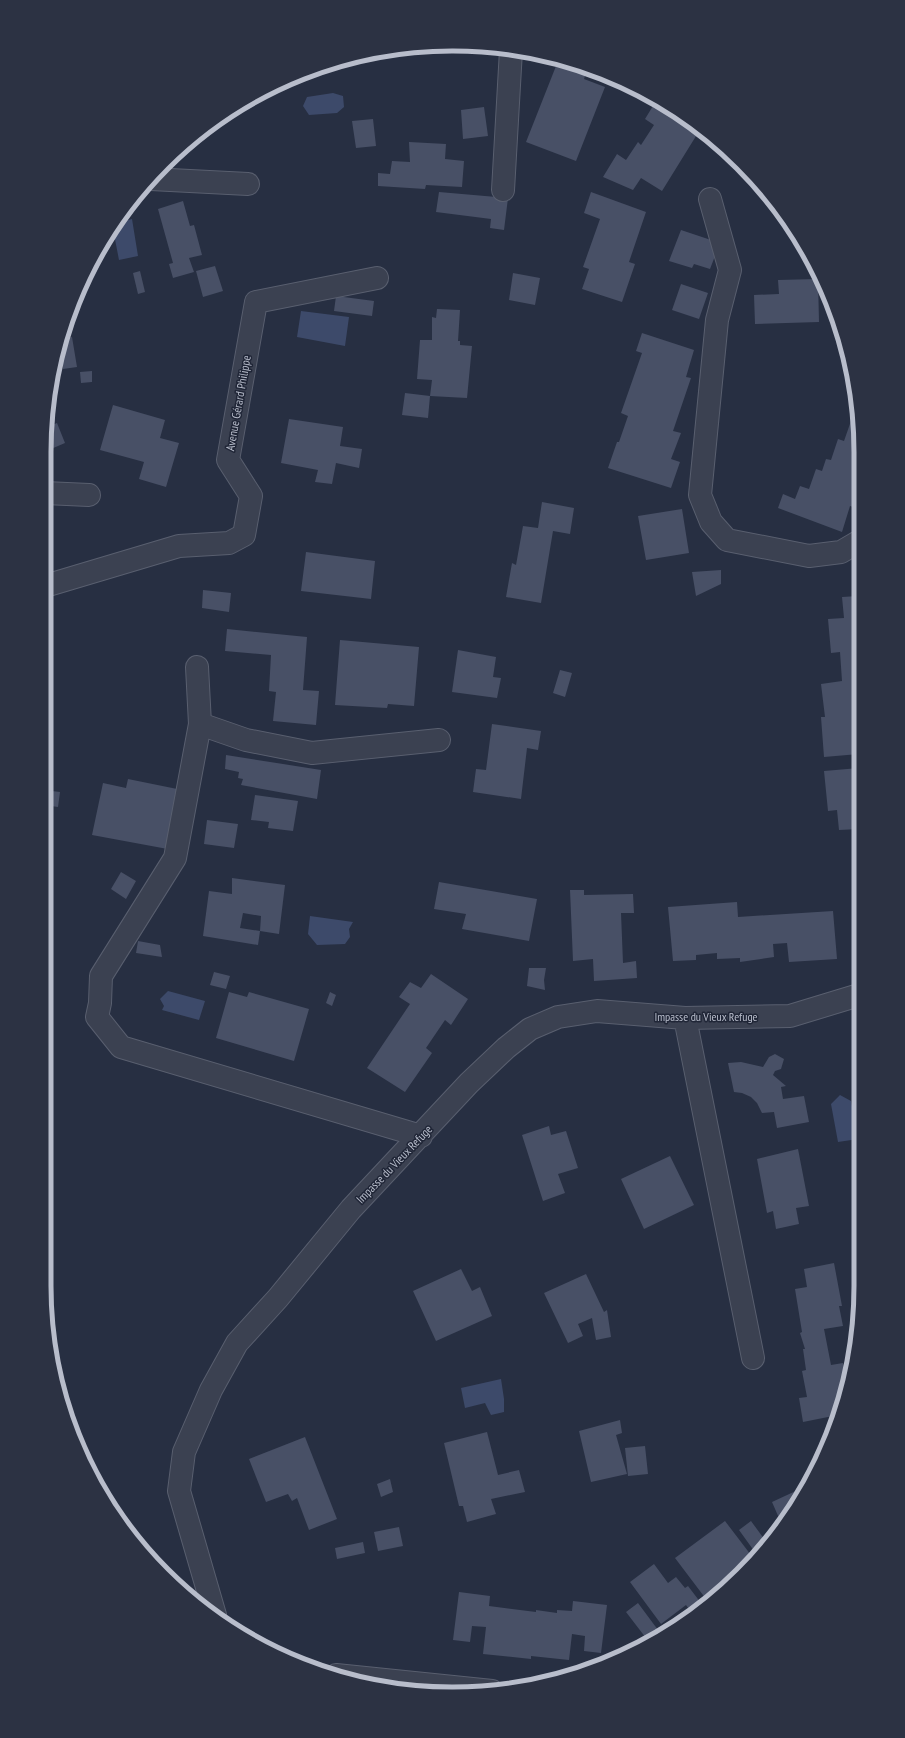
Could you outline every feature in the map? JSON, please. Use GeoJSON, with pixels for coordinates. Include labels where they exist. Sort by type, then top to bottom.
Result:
{"type":"FeatureCollection","features":[{"type":"Feature","properties":{"kind":"street"},"geometry":{"type":"LineString","coordinates":[[503,190],[511,55]]}},
{"type":"Feature","properties":{"kind":"street"},"geometry":{"type":"LineString","coordinates":[[159,179],[248,184]]}},
{"type":"Feature","properties":{"kind":"street"},"geometry":{"type":"LineString","coordinates":[[710,199],[730,270],[717,320],[700,495],[711,522],[727,540],[810,556],[841,552],[854,544]]}},
{"type":"Feature","properties":{"kind":"street","name":"Avenue Gérard Philippe"},"geometry":{"type":"LineString","coordinates":[[51,584],[179,546],[229,543],[244,535],[251,496],[228,460],[256,302],[377,278]]}},
{"type":"Feature","properties":{"kind":"street"},"geometry":{"type":"LineString","coordinates":[[51,493],[88,495]]}},
{"type":"Feature","properties":{"kind":"street"},"geometry":{"type":"LineString","coordinates":[[197,667],[200,724],[175,858],[101,976],[100,1003],[97,1017],[121,1047],[421,1136]]}},
{"type":"Feature","properties":{"kind":"street"},"geometry":{"type":"LineString","coordinates":[[200,724],[246,740],[312,753],[439,740]]}},
{"type":"Feature","properties":{"kind":"street","name":"Impasse du Vieux Refuge"},"geometry":{"type":"LineString","coordinates":[[213,1607],[179,1491],[184,1452],[211,1390],[237,1343],[278,1298],[351,1209],[469,1083],[506,1048],[530,1029],[558,1017],[597,1011],[685,1018],[790,1016],[854,997]]}},
{"type":"Feature","properties":{"kind":"street"},"geometry":{"type":"LineString","coordinates":[[685,1018],[753,1358]]}},
{"type":"Feature","properties":{"kind":"street"},"geometry":{"type":"LineString","coordinates":[[373,1679],[453,1687]]}},
{"type":"Feature","properties":{"kind":"water"},"geometry":{"type":"Polygon","coordinates":[[[333,93],[343,96],[344,107],[337,113],[309,115],[303,106],[307,97],[333,93]]]}},
{"type":"Feature","properties":{"kind":"water"},"geometry":{"type":"Polygon","coordinates":[[[132,219],[138,256],[119,260],[114,236],[125,221],[132,219]]]}},
{"type":"Feature","properties":{"kind":"water"},"geometry":{"type":"Polygon","coordinates":[[[301,311],[349,317],[345,346],[297,337],[301,311]]]}},
{"type":"Feature","properties":{"kind":"water"},"geometry":{"type":"Polygon","coordinates":[[[310,916],[353,922],[349,929],[350,937],[345,944],[317,945],[308,934],[310,916]]]}},
{"type":"Feature","properties":{"kind":"water"},"geometry":{"type":"Polygon","coordinates":[[[168,991],[205,1001],[199,1020],[162,1010],[164,1006],[160,999],[168,991]]]}},
{"type":"Feature","properties":{"kind":"water"},"geometry":{"type":"Polygon","coordinates":[[[840,1095],[851,1101],[854,1117],[854,1140],[838,1142],[831,1104],[840,1095]]]}},
{"type":"Feature","properties":{"kind":"water"},"geometry":{"type":"Polygon","coordinates":[[[501,1379],[504,1412],[491,1415],[485,1403],[465,1408],[461,1388],[501,1379]]]}},
{"type":"Feature","properties":{"kind":"building"},"geometry":{"type":"Polygon","coordinates":[[[556,65],[586,74],[584,79],[605,87],[576,161],[526,142],[556,65]]]}},
{"type":"Feature","properties":{"kind":"building"},"geometry":{"type":"Polygon","coordinates":[[[653,105],[697,134],[662,191],[641,178],[633,190],[603,177],[617,154],[626,160],[638,142],[641,145],[654,125],[645,119],[653,105]]]}},
{"type":"Feature","properties":{"kind":"building"},"geometry":{"type":"Polygon","coordinates":[[[484,107],[488,136],[463,139],[461,110],[484,107]]]}},
{"type":"Feature","properties":{"kind":"building"},"geometry":{"type":"Polygon","coordinates":[[[373,119],[376,146],[356,148],[352,121],[373,119]]]}},
{"type":"Feature","properties":{"kind":"building"},"geometry":{"type":"Polygon","coordinates":[[[409,142],[446,144],[445,159],[464,161],[462,187],[426,185],[425,189],[378,186],[378,173],[390,174],[392,161],[410,162],[409,142]]]}},
{"type":"Feature","properties":{"kind":"building"},"geometry":{"type":"Polygon","coordinates":[[[439,192],[508,198],[504,230],[490,228],[491,219],[436,212],[439,192]]]}},
{"type":"Feature","properties":{"kind":"building"},"geometry":{"type":"Polygon","coordinates":[[[591,192],[646,212],[629,262],[635,264],[622,302],[582,289],[589,269],[583,267],[600,219],[584,213],[591,192]]]}},
{"type":"Feature","properties":{"kind":"building"},"geometry":{"type":"Polygon","coordinates":[[[183,201],[190,226],[194,225],[202,255],[189,258],[194,272],[173,278],[169,264],[173,263],[158,209],[183,201]]]}},
{"type":"Feature","properties":{"kind":"building"},"geometry":{"type":"Polygon","coordinates":[[[681,230],[720,243],[710,269],[694,264],[692,268],[669,261],[681,230]]]}},
{"type":"Feature","properties":{"kind":"building"},"geometry":{"type":"Polygon","coordinates":[[[215,266],[223,291],[203,297],[196,271],[215,266]]]}},
{"type":"Feature","properties":{"kind":"building"},"geometry":{"type":"Polygon","coordinates":[[[140,271],[145,292],[138,294],[133,273],[140,271]]]}},
{"type":"Feature","properties":{"kind":"building"},"geometry":{"type":"Polygon","coordinates":[[[513,273],[540,278],[535,305],[509,300],[513,273]]]}},
{"type":"Feature","properties":{"kind":"building"},"geometry":{"type":"Polygon","coordinates":[[[815,279],[818,287],[819,322],[755,324],[754,295],[779,294],[778,280],[815,279]]]}},
{"type":"Feature","properties":{"kind":"building"},"geometry":{"type":"Polygon","coordinates":[[[681,284],[708,293],[699,319],[672,310],[681,284]]]}},
{"type":"Feature","properties":{"kind":"building"},"geometry":{"type":"Polygon","coordinates":[[[336,296],[374,301],[372,316],[334,311],[336,296]]]}},
{"type":"Feature","properties":{"kind":"building"},"geometry":{"type":"Polygon","coordinates":[[[437,309],[460,310],[458,341],[460,341],[460,345],[472,346],[467,398],[430,396],[432,380],[417,379],[420,340],[432,340],[432,317],[436,318],[437,309]]]}},
{"type":"Feature","properties":{"kind":"building"},"geometry":{"type":"Polygon","coordinates":[[[642,333],[694,350],[686,377],[691,378],[673,431],[681,433],[671,459],[680,462],[671,488],[608,468],[628,416],[621,413],[642,353],[636,351],[642,333]]]}},
{"type":"Feature","properties":{"kind":"building"},"geometry":{"type":"Polygon","coordinates":[[[72,337],[77,367],[63,369],[62,361],[68,338],[72,337]]]}},
{"type":"Feature","properties":{"kind":"building"},"geometry":{"type":"Polygon","coordinates":[[[92,371],[92,382],[81,383],[80,372],[92,371]]]}},
{"type":"Feature","properties":{"kind":"building"},"geometry":{"type":"Polygon","coordinates":[[[405,393],[430,396],[428,418],[402,415],[405,393]]]}},
{"type":"Feature","properties":{"kind":"building"},"geometry":{"type":"Polygon","coordinates":[[[113,405],[165,420],[160,438],[179,443],[166,487],[139,479],[144,462],[100,450],[113,405]]]}},
{"type":"Feature","properties":{"kind":"building"},"geometry":{"type":"Polygon","coordinates":[[[289,419],[343,427],[340,446],[362,449],[359,468],[336,463],[332,484],[315,482],[318,470],[281,463],[289,419]]]}},
{"type":"Feature","properties":{"kind":"building"},"geometry":{"type":"Polygon","coordinates":[[[851,421],[853,421],[854,505],[853,507],[850,506],[842,532],[778,508],[783,494],[795,499],[800,486],[809,489],[816,469],[822,471],[826,459],[831,460],[838,439],[844,441],[851,421]]]}},
{"type":"Feature","properties":{"kind":"building"},"geometry":{"type":"Polygon","coordinates":[[[57,423],[65,443],[51,449],[52,425],[57,423]]]}},
{"type":"Feature","properties":{"kind":"building"},"geometry":{"type":"Polygon","coordinates":[[[542,502],[574,508],[570,534],[553,531],[541,603],[506,597],[512,563],[516,565],[523,526],[538,528],[542,502]]]}},
{"type":"Feature","properties":{"kind":"building"},"geometry":{"type":"Polygon","coordinates":[[[682,509],[689,553],[646,560],[638,516],[682,509]]]}},
{"type":"Feature","properties":{"kind":"building"},"geometry":{"type":"Polygon","coordinates":[[[306,552],[375,561],[371,599],[301,591],[306,552]]]}},
{"type":"Feature","properties":{"kind":"building"},"geometry":{"type":"Polygon","coordinates":[[[721,570],[721,584],[696,596],[692,572],[721,570]]]}},
{"type":"Feature","properties":{"kind":"building"},"geometry":{"type":"Polygon","coordinates":[[[203,590],[231,593],[229,612],[202,608],[203,590]]]}},
{"type":"Feature","properties":{"kind":"building"},"geometry":{"type":"Polygon","coordinates":[[[854,596],[854,754],[824,757],[821,717],[825,717],[821,684],[842,681],[840,652],[831,653],[828,619],[844,618],[842,597],[854,596]]]}},
{"type":"Feature","properties":{"kind":"building"},"geometry":{"type":"Polygon","coordinates":[[[227,629],[307,637],[303,690],[319,691],[316,725],[273,721],[276,692],[269,691],[271,655],[225,651],[227,629]]]}},
{"type":"Feature","properties":{"kind":"building"},"geometry":{"type":"Polygon","coordinates":[[[340,640],[419,647],[414,706],[388,704],[387,708],[335,705],[340,640]]]}},
{"type":"Feature","properties":{"kind":"building"},"geometry":{"type":"Polygon","coordinates":[[[458,650],[496,657],[493,677],[501,678],[497,698],[452,692],[458,650]]]}},
{"type":"Feature","properties":{"kind":"building"},"geometry":{"type":"Polygon","coordinates":[[[560,670],[572,673],[565,697],[553,693],[560,670]]]}},
{"type":"Feature","properties":{"kind":"building"},"geometry":{"type":"Polygon","coordinates":[[[492,724],[541,731],[538,750],[527,748],[521,799],[473,792],[476,769],[486,770],[492,724]]]}},
{"type":"Feature","properties":{"kind":"building"},"geometry":{"type":"Polygon","coordinates":[[[226,755],[321,770],[317,799],[241,785],[243,779],[238,778],[239,772],[225,769],[226,755]]]}},
{"type":"Feature","properties":{"kind":"building"},"geometry":{"type":"Polygon","coordinates":[[[854,768],[854,829],[839,830],[837,810],[828,811],[824,771],[854,768]]]}},
{"type":"Feature","properties":{"kind":"building"},"geometry":{"type":"Polygon","coordinates":[[[128,779],[187,791],[173,850],[92,835],[103,783],[126,788],[128,779]]]}},
{"type":"Feature","properties":{"kind":"building"},"geometry":{"type":"Polygon","coordinates":[[[51,791],[60,792],[58,807],[51,806],[51,791]]]}},
{"type":"Feature","properties":{"kind":"building"},"geometry":{"type":"Polygon","coordinates":[[[255,795],[298,801],[293,831],[268,828],[269,822],[251,820],[255,795]]]}},
{"type":"Feature","properties":{"kind":"building"},"geometry":{"type":"Polygon","coordinates":[[[207,820],[238,824],[234,848],[204,844],[207,820]]]}},
{"type":"Feature","properties":{"kind":"building"},"geometry":{"type":"Polygon","coordinates":[[[121,872],[136,881],[126,899],[111,889],[121,872]]]}},
{"type":"Feature","properties":{"kind":"building"},"geometry":{"type":"Polygon","coordinates":[[[232,878],[285,885],[279,934],[260,931],[258,945],[203,936],[209,891],[232,894],[232,878]],[[243,913],[240,928],[260,931],[261,916],[243,913]]]}},
{"type":"Feature","properties":{"kind":"building"},"geometry":{"type":"Polygon","coordinates":[[[439,882],[537,899],[529,941],[462,929],[466,914],[434,909],[439,882]]]}},
{"type":"Feature","properties":{"kind":"building"},"geometry":{"type":"Polygon","coordinates":[[[570,890],[584,890],[584,895],[633,894],[634,913],[621,913],[623,963],[636,961],[637,978],[594,981],[593,959],[573,961],[570,890]]]}},
{"type":"Feature","properties":{"kind":"building"},"geometry":{"type":"Polygon","coordinates":[[[737,902],[738,917],[833,911],[837,959],[789,962],[787,943],[773,944],[774,957],[740,962],[740,958],[717,959],[717,953],[696,955],[696,960],[673,961],[668,907],[737,902]]]}},
{"type":"Feature","properties":{"kind":"building"},"geometry":{"type":"Polygon","coordinates":[[[138,941],[160,945],[162,957],[136,953],[138,941]]]}},
{"type":"Feature","properties":{"kind":"building"},"geometry":{"type":"Polygon","coordinates":[[[529,968],[546,968],[544,980],[545,990],[527,986],[529,968]]]}},
{"type":"Feature","properties":{"kind":"building"},"geometry":{"type":"Polygon","coordinates":[[[214,972],[230,976],[226,989],[210,985],[214,972]]]}},
{"type":"Feature","properties":{"kind":"building"},"geometry":{"type":"Polygon","coordinates":[[[431,974],[468,999],[451,1025],[445,1020],[426,1048],[432,1053],[405,1092],[367,1068],[410,1004],[399,997],[410,982],[421,988],[431,974]]]}},
{"type":"Feature","properties":{"kind":"building"},"geometry":{"type":"Polygon","coordinates":[[[229,992],[247,997],[249,992],[309,1009],[294,1061],[216,1038],[229,992]]]}},
{"type":"Feature","properties":{"kind":"building"},"geometry":{"type":"Polygon","coordinates":[[[330,992],[336,995],[332,1006],[326,1003],[330,992]]]}},
{"type":"Feature","properties":{"kind":"building"},"geometry":{"type":"Polygon","coordinates":[[[775,1054],[784,1059],[781,1069],[775,1071],[773,1075],[786,1086],[781,1087],[783,1099],[804,1096],[809,1122],[777,1128],[774,1112],[762,1113],[757,1103],[751,1097],[742,1093],[734,1092],[728,1063],[741,1062],[763,1067],[769,1057],[775,1054]]]}},
{"type":"Feature","properties":{"kind":"building"},"geometry":{"type":"Polygon","coordinates":[[[549,1126],[551,1135],[566,1131],[578,1168],[558,1174],[565,1193],[543,1201],[522,1135],[549,1126]]]}},
{"type":"Feature","properties":{"kind":"building"},"geometry":{"type":"Polygon","coordinates":[[[798,1149],[809,1206],[796,1208],[799,1224],[776,1229],[773,1211],[767,1213],[757,1159],[798,1149]]]}},
{"type":"Feature","properties":{"kind":"building"},"geometry":{"type":"Polygon","coordinates":[[[670,1156],[694,1205],[644,1229],[621,1179],[670,1156]]]}},
{"type":"Feature","properties":{"kind":"building"},"geometry":{"type":"Polygon","coordinates":[[[834,1263],[842,1306],[839,1306],[843,1326],[824,1329],[831,1365],[843,1363],[845,1370],[833,1416],[803,1422],[799,1398],[807,1397],[802,1371],[806,1370],[803,1349],[805,1349],[800,1333],[802,1332],[795,1289],[807,1287],[804,1269],[834,1263]]]}},
{"type":"Feature","properties":{"kind":"building"},"geometry":{"type":"Polygon","coordinates":[[[461,1269],[472,1291],[480,1287],[492,1316],[436,1341],[413,1291],[461,1269]]]}},
{"type":"Feature","properties":{"kind":"building"},"geometry":{"type":"Polygon","coordinates":[[[586,1274],[604,1312],[607,1310],[611,1337],[596,1340],[592,1318],[578,1324],[583,1336],[568,1343],[544,1293],[586,1274]]]}},
{"type":"Feature","properties":{"kind":"building"},"geometry":{"type":"Polygon","coordinates":[[[620,1420],[622,1433],[616,1435],[627,1474],[591,1482],[579,1431],[620,1420]]]}},
{"type":"Feature","properties":{"kind":"building"},"geometry":{"type":"Polygon","coordinates":[[[487,1432],[498,1475],[519,1470],[525,1492],[491,1499],[496,1514],[467,1522],[463,1506],[459,1506],[444,1443],[487,1432]]]}},
{"type":"Feature","properties":{"kind":"building"},"geometry":{"type":"Polygon","coordinates":[[[305,1437],[337,1519],[309,1530],[297,1498],[292,1501],[288,1494],[266,1502],[249,1459],[305,1437]]]}},
{"type":"Feature","properties":{"kind":"building"},"geometry":{"type":"Polygon","coordinates":[[[645,1446],[648,1474],[628,1476],[625,1448],[645,1446]]]}},
{"type":"Feature","properties":{"kind":"building"},"geometry":{"type":"Polygon","coordinates":[[[390,1479],[393,1492],[381,1497],[377,1484],[390,1479]]]}},
{"type":"Feature","properties":{"kind":"building"},"geometry":{"type":"Polygon","coordinates":[[[797,1490],[779,1519],[772,1502],[797,1490]]]}},
{"type":"Feature","properties":{"kind":"building"},"geometry":{"type":"Polygon","coordinates":[[[725,1521],[750,1554],[705,1597],[675,1558],[725,1521]]]}},
{"type":"Feature","properties":{"kind":"building"},"geometry":{"type":"Polygon","coordinates":[[[751,1521],[764,1539],[754,1550],[739,1530],[751,1521]]]}},
{"type":"Feature","properties":{"kind":"building"},"geometry":{"type":"Polygon","coordinates":[[[399,1527],[403,1546],[378,1551],[374,1532],[399,1527]]]}},
{"type":"Feature","properties":{"kind":"building"},"geometry":{"type":"Polygon","coordinates":[[[363,1542],[365,1553],[337,1559],[335,1548],[363,1542]]]}},
{"type":"Feature","properties":{"kind":"building"},"geometry":{"type":"Polygon","coordinates":[[[654,1564],[668,1583],[676,1577],[685,1588],[688,1586],[700,1602],[689,1610],[686,1605],[661,1624],[630,1582],[654,1564]]]}},
{"type":"Feature","properties":{"kind":"building"},"geometry":{"type":"Polygon","coordinates":[[[459,1592],[490,1596],[489,1606],[536,1612],[536,1610],[557,1613],[557,1610],[572,1611],[573,1601],[607,1605],[601,1653],[584,1651],[585,1636],[572,1634],[569,1660],[531,1656],[531,1659],[483,1654],[486,1627],[472,1626],[470,1642],[453,1640],[459,1592]]]}},
{"type":"Feature","properties":{"kind":"building"},"geometry":{"type":"Polygon","coordinates":[[[638,1603],[658,1630],[645,1637],[626,1612],[638,1603]]]}}]}
